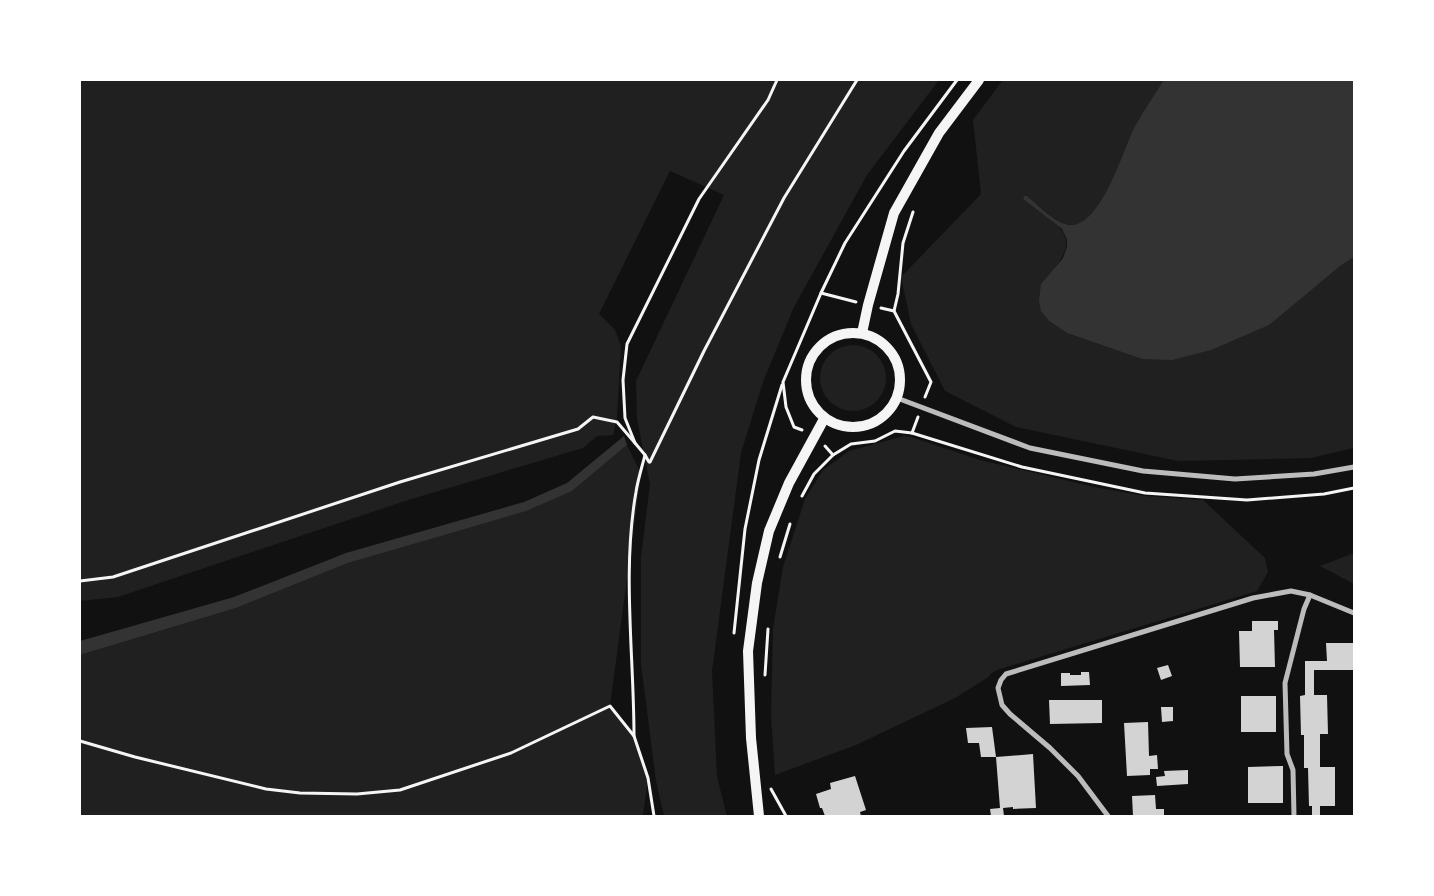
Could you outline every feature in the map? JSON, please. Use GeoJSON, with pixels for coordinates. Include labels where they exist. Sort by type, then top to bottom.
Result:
{"type":"FeatureCollection","features":[{"type":"Feature","properties":{"kind":"main road"},"geometry":{"type":"LineString","coordinates":[[862,333],[894,213],[939,133],[979,80]]}},
{"type":"Feature","properties":{"kind":"main road"},"geometry":{"type":"LineString","coordinates":[[862,333],[877,339],[894,356],[900,377],[897,398],[884,417],[862,428],[844,428],[824,419],[810,401],[805,383],[808,364],[820,345],[837,335],[862,333]]}},
{"type":"Feature","properties":{"kind":"main road"},"geometry":{"type":"LineString","coordinates":[[759,816],[750,738],[748,651],[757,583],[769,530],[789,483],[824,419]]}},
{"type":"Feature","properties":{"kind":"street"},"geometry":{"type":"LineString","coordinates":[[897,398],[1030,448],[1143,471],[1234,478],[1314,474],[1354,466]]}},
{"type":"Feature","properties":{"kind":"street"},"geometry":{"type":"LineString","coordinates":[[1108,816],[1078,776],[1002,705],[998,688],[1006,674],[1253,598],[1291,590],[1310,595],[1354,613]]}},
{"type":"Feature","properties":{"kind":"street"},"geometry":{"type":"LineString","coordinates":[[1294,816],[1293,770],[1286,754],[1285,683],[1304,609],[1310,595]]}},
{"type":"Feature","properties":{"kind":"path"},"geometry":{"type":"LineString","coordinates":[[635,443],[625,418],[623,380],[627,344],[699,199],[768,100],[777,80]]}},
{"type":"Feature","properties":{"kind":"path"},"geometry":{"type":"LineString","coordinates":[[80,581],[113,577],[400,482],[578,429],[593,417],[617,422],[650,462],[704,351],[784,198],[857,80]]}},
{"type":"Feature","properties":{"kind":"path"},"geometry":{"type":"LineString","coordinates":[[801,497],[814,474],[833,455],[815,436],[794,427],[786,407],[783,382],[821,293],[846,243],[899,159],[957,80]]}},
{"type":"Feature","properties":{"kind":"path"},"geometry":{"type":"LineString","coordinates":[[912,433],[931,382],[894,311],[898,294],[903,243],[915,207]]}},
{"type":"Feature","properties":{"kind":"path"},"geometry":{"type":"LineString","coordinates":[[821,293],[894,311]]}},
{"type":"Feature","properties":{"kind":"path"},"geometry":{"type":"LineString","coordinates":[[645,455],[636,492],[630,569],[634,736],[648,778],[654,816]]}},
{"type":"Feature","properties":{"kind":"path"},"geometry":{"type":"LineString","coordinates":[[779,560],[790,522]]}},
{"type":"Feature","properties":{"kind":"path"},"geometry":{"type":"LineString","coordinates":[[765,682],[768,625]]}},
{"type":"Feature","properties":{"kind":"path"},"geometry":{"type":"LineString","coordinates":[[80,741],[135,757],[266,789],[300,793],[357,794],[400,790],[503,756],[610,706],[634,736]]}},
{"type":"Feature","properties":{"kind":"path"},"geometry":{"type":"LineString","coordinates":[[771,785],[786,816]]}},
{"type":"Feature","properties":{"kind":"shaded area"},"geometry":{"type":"Polygon","coordinates":[[[80,80],[939,80],[867,175],[794,307],[763,382],[741,453],[712,671],[717,777],[727,816],[664,816],[656,781],[641,664],[641,557],[650,484],[637,419],[636,381],[724,195],[670,171],[599,314],[615,330],[621,346],[617,417],[613,435],[597,436],[583,448],[405,501],[118,597],[80,601],[80,80]]]}},
{"type":"Feature","properties":{"kind":"shaded area"},"geometry":{"type":"Polygon","coordinates":[[[1003,80],[1164,80],[1135,126],[1102,200],[1093,213],[1083,222],[1072,225],[1061,222],[1048,214],[1027,196],[1024,196],[1023,199],[1050,220],[1065,236],[1066,245],[1063,255],[1041,284],[1049,321],[1067,333],[1142,359],[1340,266],[1354,257],[1354,448],[1311,458],[1178,461],[1016,427],[945,391],[911,324],[901,277],[981,194],[973,120],[1003,80]]]}},
{"type":"Feature","properties":{"kind":"shaded area"},"geometry":{"type":"Polygon","coordinates":[[[1164,80],[1354,80],[1354,257],[1340,266],[1269,325],[1211,350],[1172,360],[1142,359],[1067,333],[1049,321],[1041,311],[1039,301],[1041,284],[1063,258],[1067,247],[1067,239],[1062,229],[1023,199],[1024,196],[1027,196],[1060,222],[1071,225],[1082,222],[1102,200],[1135,126],[1164,80]]]}},
{"type":"Feature","properties":{"kind":"shaded area"},"geometry":{"type":"Polygon","coordinates":[[[853,345],[866,348],[876,355],[883,365],[886,378],[883,391],[876,401],[866,408],[853,411],[840,408],[830,401],[823,391],[820,378],[823,365],[830,355],[840,348],[853,345]]]}},
{"type":"Feature","properties":{"kind":"shaded area"},"geometry":{"type":"Polygon","coordinates":[[[624,436],[627,445],[572,491],[526,511],[348,563],[236,608],[80,655],[80,641],[234,597],[346,553],[524,502],[567,483],[624,436]]]}},
{"type":"Feature","properties":{"kind":"shaded area"},"geometry":{"type":"Polygon","coordinates":[[[904,436],[980,460],[1094,487],[1145,496],[1203,500],[1265,558],[1268,572],[1257,591],[1000,669],[955,698],[856,745],[775,775],[771,716],[773,629],[783,567],[805,499],[823,470],[849,451],[904,436]]]}},
{"type":"Feature","properties":{"kind":"shaded area"},"geometry":{"type":"Polygon","coordinates":[[[627,445],[641,474],[610,706],[634,736],[648,778],[643,816],[80,816],[80,655],[236,608],[348,563],[422,541],[572,491],[627,445]]]}},
{"type":"Feature","properties":{"kind":"shaded area"},"geometry":{"type":"Polygon","coordinates":[[[1354,553],[1354,584],[1320,566],[1354,553]]]}},
{"type":"Feature","properties":{"kind":"building"},"geometry":{"type":"Polygon","coordinates":[[[1252,621],[1278,621],[1278,630],[1274,630],[1275,667],[1240,667],[1239,631],[1252,631],[1252,621]]]}},
{"type":"Feature","properties":{"kind":"building"},"geometry":{"type":"Polygon","coordinates":[[[1326,643],[1354,643],[1354,670],[1314,670],[1314,695],[1327,695],[1328,734],[1320,734],[1320,767],[1335,767],[1335,806],[1320,806],[1320,816],[1312,816],[1312,806],[1309,806],[1308,768],[1304,768],[1304,735],[1301,735],[1300,696],[1305,695],[1305,661],[1327,661],[1326,643]]]}},
{"type":"Feature","properties":{"kind":"building"},"geometry":{"type":"Polygon","coordinates":[[[1168,665],[1172,676],[1161,680],[1157,668],[1168,665]]]}},
{"type":"Feature","properties":{"kind":"building"},"geometry":{"type":"Polygon","coordinates":[[[1081,672],[1089,672],[1090,685],[1061,686],[1061,673],[1081,675],[1081,672]]]}},
{"type":"Feature","properties":{"kind":"building"},"geometry":{"type":"Polygon","coordinates":[[[1241,696],[1276,696],[1276,732],[1241,732],[1241,696]]]}},
{"type":"Feature","properties":{"kind":"building"},"geometry":{"type":"Polygon","coordinates":[[[1049,700],[1102,700],[1102,723],[1050,724],[1049,700]]]}},
{"type":"Feature","properties":{"kind":"building"},"geometry":{"type":"Polygon","coordinates":[[[1161,707],[1173,707],[1173,721],[1162,722],[1161,707]]]}},
{"type":"Feature","properties":{"kind":"building"},"geometry":{"type":"Polygon","coordinates":[[[1148,722],[1149,756],[1157,755],[1158,769],[1150,769],[1150,775],[1127,776],[1124,723],[1148,722]]]}},
{"type":"Feature","properties":{"kind":"building"},"geometry":{"type":"Polygon","coordinates":[[[992,727],[996,757],[981,757],[979,743],[968,743],[966,728],[992,727]]]}},
{"type":"Feature","properties":{"kind":"building"},"geometry":{"type":"Polygon","coordinates":[[[1033,754],[1036,808],[1003,808],[1004,816],[991,816],[990,809],[1000,808],[996,757],[1033,754]]]}},
{"type":"Feature","properties":{"kind":"building"},"geometry":{"type":"Polygon","coordinates":[[[1283,766],[1283,803],[1248,803],[1248,767],[1283,766]]]}},
{"type":"Feature","properties":{"kind":"building"},"geometry":{"type":"Polygon","coordinates":[[[1188,770],[1188,784],[1157,786],[1156,777],[1165,776],[1164,771],[1188,770]]]}},
{"type":"Feature","properties":{"kind":"building"},"geometry":{"type":"Polygon","coordinates":[[[855,776],[866,810],[860,812],[861,816],[825,816],[822,808],[820,808],[816,794],[831,789],[830,783],[855,776]]]}},
{"type":"Feature","properties":{"kind":"building"},"geometry":{"type":"Polygon","coordinates":[[[1155,795],[1156,809],[1164,809],[1164,816],[1133,816],[1132,796],[1155,795]]]}}]}
